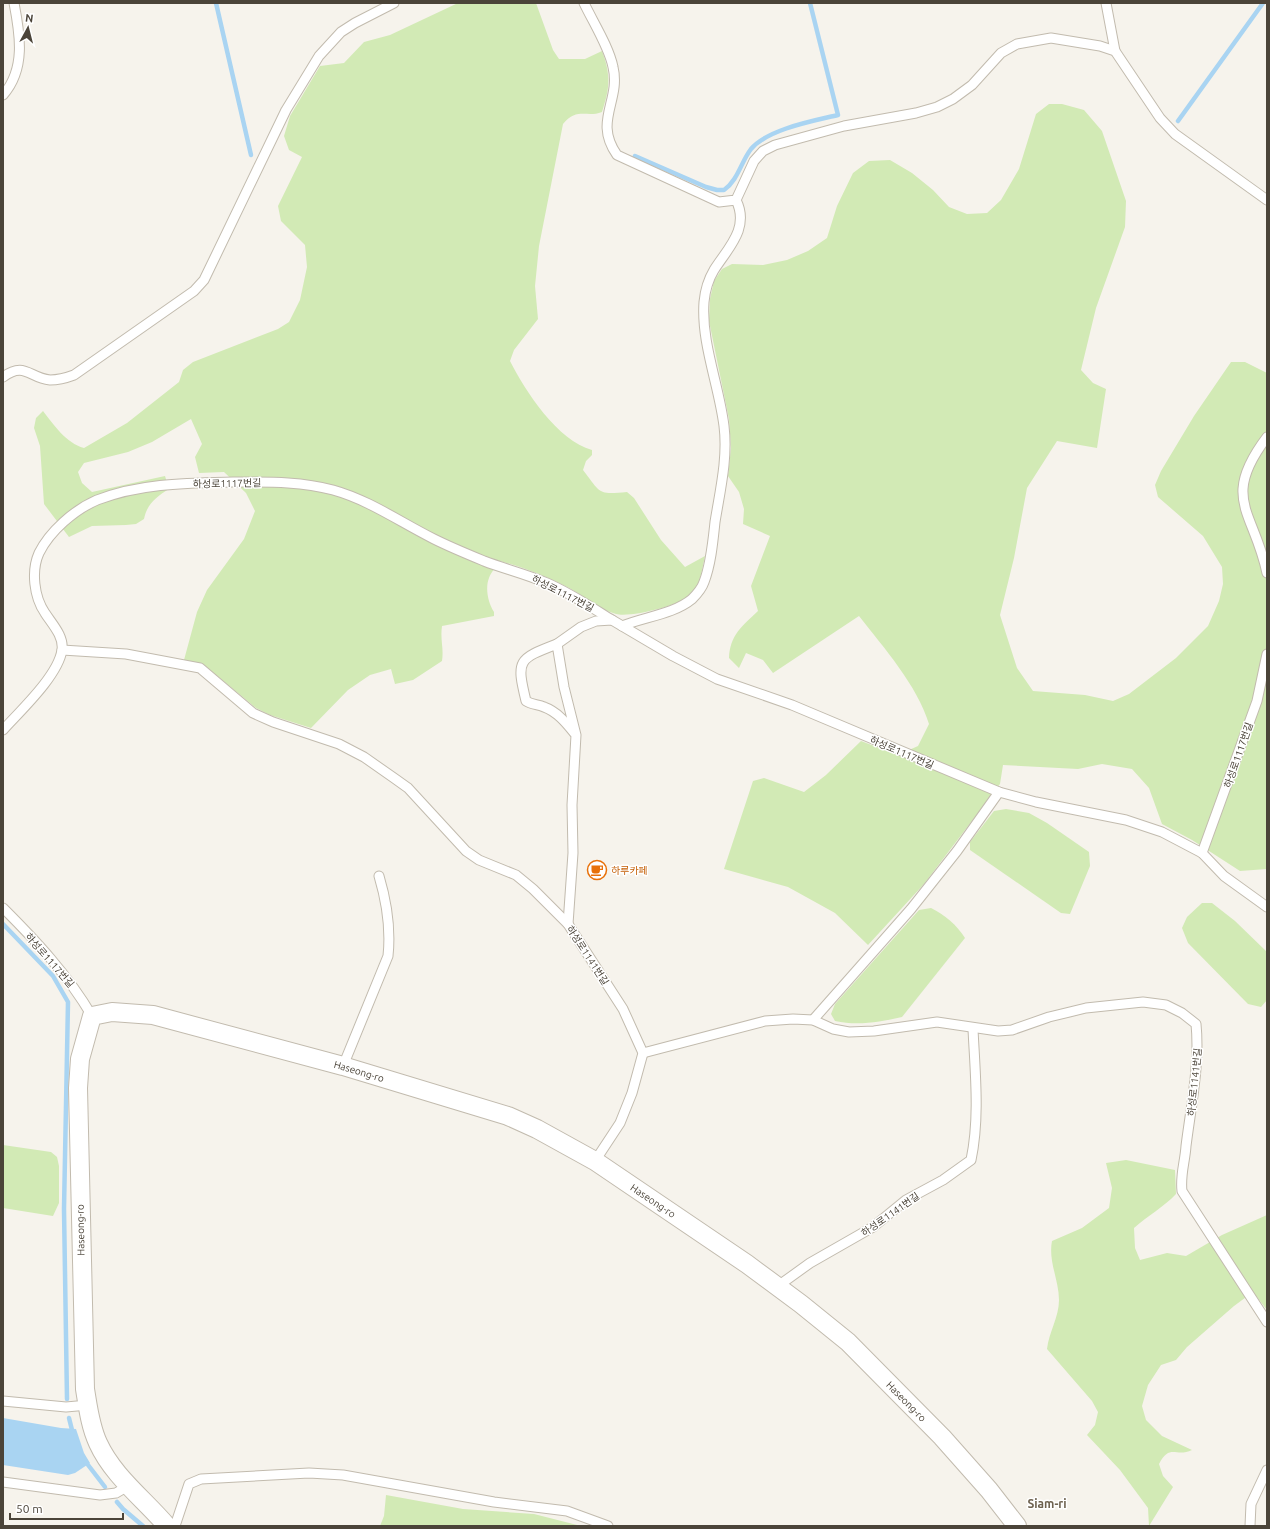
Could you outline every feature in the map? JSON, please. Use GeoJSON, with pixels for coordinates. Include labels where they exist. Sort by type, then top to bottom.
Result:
{"type":"FeatureCollection","features":[{"type":"Feature","properties":{"kind":"street","name":"Haseong-ro"},"geometry":{"type":"LineString","coordinates":[[167,1526],[128,1486],[98,1444],[85,1389],[78,1088],[80,1059],[92,1016],[112,1012],[153,1015],[343,1066],[508,1116],[537,1129],[596,1161],[699,1230],[778,1286],[848,1342],[893,1386],[984,1484],[1017,1526]]}},
{"type":"Feature","properties":{"kind":"lane"},"geometry":{"type":"LineString","coordinates":[[3,95],[11,85],[17,73],[19,52],[14,3]]}},
{"type":"Feature","properties":{"kind":"lane"},"geometry":{"type":"LineString","coordinates":[[3,377],[17,369],[27,370],[49,380],[62,379],[74,375],[194,291],[207,274],[286,110],[319,56],[341,32],[361,19],[394,3]]}},
{"type":"Feature","properties":{"kind":"lane"},"geometry":{"type":"LineString","coordinates":[[584,3],[613,66],[615,81],[607,118],[606,135],[610,145],[617,155],[719,202],[736,200]]}},
{"type":"Feature","properties":{"kind":"lane"},"geometry":{"type":"LineString","coordinates":[[1106,3],[1115,51],[1160,118],[1174,134],[1267,200]]}},
{"type":"Feature","properties":{"kind":"lane"},"geometry":{"type":"LineString","coordinates":[[622,626],[682,606],[698,592],[704,582],[712,548],[726,444],[704,326],[704,300],[707,285],[714,270],[736,238],[741,224],[739,207],[736,200],[754,161],[764,151],[775,145],[803,136],[937,106],[953,99],[972,85],[1001,53],[1017,44],[1051,38],[1100,46],[1115,51]]}},
{"type":"Feature","properties":{"kind":"lane"},"geometry":{"type":"LineString","coordinates":[[1267,437],[1253,455],[1246,470],[1242,489],[1243,503],[1267,574]]}},
{"type":"Feature","properties":{"kind":"lane","name":"하성로1117번길"},"geometry":{"type":"LineString","coordinates":[[62,650],[60,637],[53,623],[44,612],[38,597],[35,584],[35,566],[39,554],[52,534],[71,515],[95,501],[119,493],[186,483],[286,482],[334,490],[395,516],[433,538],[484,561],[548,583],[717,680],[772,697],[999,792],[1144,825],[1162,832],[1202,853],[1224,876],[1267,907]]}},
{"type":"Feature","properties":{"kind":"lane","name":"하성로1117번길"},"geometry":{"type":"LineString","coordinates":[[576,735],[557,714],[544,706],[532,705],[526,701],[520,669],[524,659],[531,654],[556,644],[581,627],[596,621],[612,620]]}},
{"type":"Feature","properties":{"kind":"lane"},"geometry":{"type":"LineString","coordinates":[[556,644],[564,687],[576,735],[572,805],[573,853],[568,924]]}},
{"type":"Feature","properties":{"kind":"lane"},"geometry":{"type":"LineString","coordinates":[[3,730],[40,690],[55,666],[62,650]]}},
{"type":"Feature","properties":{"kind":"lane","name":"하성로1141번길"},"geometry":{"type":"LineString","coordinates":[[62,650],[141,656],[200,668],[253,712],[273,722],[339,744],[364,757],[408,788],[466,851],[479,860],[516,875],[533,889],[568,924],[623,1009],[643,1053],[765,1021],[793,1019],[813,1020],[833,1029],[849,1032],[874,1031],[937,1022],[974,1029],[998,1031],[1012,1030],[1049,1017],[1086,1008],[1143,1002],[1166,1005],[1182,1013],[1196,1024],[1198,1046],[1185,1156],[1180,1178],[1182,1191],[1267,1322]]}},
{"type":"Feature","properties":{"kind":"lane","name":"하성로1117번길"},"geometry":{"type":"LineString","coordinates":[[1202,853],[1254,708],[1267,654]]}},
{"type":"Feature","properties":{"kind":"lane"},"geometry":{"type":"LineString","coordinates":[[813,1020],[911,909],[957,851],[999,792]]}},
{"type":"Feature","properties":{"kind":"lane"},"geometry":{"type":"LineString","coordinates":[[343,1066],[388,956],[390,938],[388,915],[379,876]]}},
{"type":"Feature","properties":{"kind":"lane","name":"하성로1117번길"},"geometry":{"type":"LineString","coordinates":[[3,908],[59,968],[75,988],[92,1016]]}},
{"type":"Feature","properties":{"kind":"lane","name":"하성로1141번길"},"geometry":{"type":"LineString","coordinates":[[778,1286],[810,1263],[873,1227],[906,1200],[943,1180],[971,1160],[974,1142],[976,1085],[974,1029]]}},
{"type":"Feature","properties":{"kind":"lane"},"geometry":{"type":"LineString","coordinates":[[596,1161],[623,1118],[632,1093],[643,1053]]}},
{"type":"Feature","properties":{"kind":"lane"},"geometry":{"type":"LineString","coordinates":[[3,1401],[66,1407],[88,1405]]}},
{"type":"Feature","properties":{"kind":"lane"},"geometry":{"type":"LineString","coordinates":[[1250,1526],[1249,1517],[1251,1504],[1267,1470]]}},
{"type":"Feature","properties":{"kind":"lane"},"geometry":{"type":"LineString","coordinates":[[175,1526],[188,1484],[201,1479],[309,1473],[344,1475],[486,1500],[567,1511],[608,1526]]}},
{"type":"Feature","properties":{"kind":"lane"},"geometry":{"type":"LineString","coordinates":[[3,1482],[100,1495],[116,1493],[128,1486]]}},
{"type":"Feature","properties":{"kind":"green space"},"geometry":{"type":"Polygon","coordinates":[[[458,3],[536,3],[553,50],[559,59],[585,59],[602,51],[608,74],[608,88],[605,103],[602,112],[597,114],[578,114],[568,119],[563,124],[539,246],[535,286],[538,319],[514,350],[510,361],[524,386],[555,426],[579,445],[592,450],[592,455],[586,461],[583,470],[597,488],[600,491],[610,493],[627,492],[634,498],[661,540],[685,567],[705,556],[702,571],[694,591],[685,599],[655,610],[623,615],[604,610],[571,589],[545,577],[500,561],[490,576],[487,586],[489,600],[494,616],[442,626],[442,661],[413,680],[395,684],[391,669],[370,675],[348,690],[311,728],[270,715],[256,708],[204,665],[184,660],[197,612],[207,590],[244,539],[255,511],[246,493],[224,472],[199,473],[195,457],[202,444],[191,419],[152,442],[128,452],[84,463],[78,472],[82,483],[92,492],[165,476],[169,489],[153,501],[147,509],[144,519],[136,524],[92,526],[69,537],[44,504],[40,446],[34,428],[36,418],[43,411],[66,438],[84,448],[127,423],[179,382],[183,370],[193,362],[278,329],[289,322],[300,300],[307,267],[305,245],[281,221],[278,206],[302,157],[289,150],[284,136],[290,116],[320,66],[344,63],[364,42],[390,35],[458,3]]]}},
{"type":"Feature","properties":{"kind":"green space"},"geometry":{"type":"Polygon","coordinates":[[[1049,104],[1062,104],[1084,110],[1102,131],[1126,201],[1125,227],[1096,308],[1081,370],[1093,383],[1106,389],[1097,448],[1057,441],[1027,488],[1014,558],[1000,615],[1017,668],[1033,691],[1085,695],[1113,701],[1129,694],[1176,658],[1208,626],[1219,601],[1223,584],[1222,567],[1203,536],[1158,497],[1155,485],[1161,471],[1194,416],[1231,362],[1245,362],[1267,373],[1267,869],[1240,871],[1192,840],[1162,824],[1149,788],[1132,769],[1102,764],[1078,769],[1003,765],[1000,784],[924,884],[868,945],[835,913],[788,887],[724,869],[753,781],[764,778],[804,792],[826,775],[861,741],[898,755],[918,746],[929,724],[917,695],[899,667],[859,616],[773,673],[763,660],[746,653],[739,668],[729,658],[734,637],[742,626],[758,611],[751,586],[770,536],[743,524],[744,509],[739,492],[728,476],[731,448],[729,419],[709,321],[710,299],[714,281],[722,269],[732,264],[763,265],[787,260],[808,251],[827,238],[837,206],[853,173],[869,161],[890,160],[912,173],[933,190],[949,207],[967,214],[987,213],[1001,200],[1019,169],[1036,114],[1049,104]]]}},
{"type":"Feature","properties":{"kind":"green space"},"geometry":{"type":"Polygon","coordinates":[[[1006,809],[1029,813],[1047,823],[1089,852],[1090,866],[1070,914],[1061,913],[970,850],[970,842],[994,811],[1006,809]]]}},
{"type":"Feature","properties":{"kind":"green space"},"geometry":{"type":"Polygon","coordinates":[[[1202,903],[1212,903],[1235,921],[1267,952],[1267,1000],[1261,1007],[1248,1004],[1188,943],[1182,928],[1187,917],[1202,903]]]}},
{"type":"Feature","properties":{"kind":"green space"},"geometry":{"type":"Polygon","coordinates":[[[931,908],[950,920],[965,938],[902,1017],[877,1022],[852,1023],[835,1021],[831,1014],[835,1004],[919,910],[931,908]]]}},
{"type":"Feature","properties":{"kind":"green space"},"geometry":{"type":"Polygon","coordinates":[[[3,1145],[51,1152],[57,1157],[59,1166],[59,1203],[53,1216],[3,1208],[3,1145]]]}},
{"type":"Feature","properties":{"kind":"green space"},"geometry":{"type":"Polygon","coordinates":[[[1126,1160],[1175,1170],[1176,1194],[1134,1228],[1135,1248],[1140,1260],[1167,1253],[1186,1256],[1222,1235],[1267,1215],[1267,1310],[1253,1292],[1234,1306],[1187,1347],[1176,1360],[1161,1365],[1148,1385],[1142,1406],[1146,1420],[1162,1436],[1192,1450],[1182,1453],[1170,1452],[1159,1464],[1163,1476],[1173,1487],[1149,1526],[1148,1508],[1120,1470],[1087,1435],[1095,1425],[1098,1412],[1092,1401],[1047,1349],[1059,1306],[1059,1293],[1051,1256],[1052,1241],[1082,1228],[1109,1208],[1112,1188],[1106,1163],[1126,1160]]]}},
{"type":"Feature","properties":{"kind":"green space"},"geometry":{"type":"Polygon","coordinates":[[[386,1495],[463,1509],[534,1514],[581,1526],[380,1526],[384,1516],[386,1495]]]}},
{"type":"Feature","properties":{"kind":"water"},"geometry":{"type":"Polygon","coordinates":[[[3,1418],[61,1428],[76,1429],[84,1453],[90,1463],[75,1473],[68,1475],[3,1465],[3,1418]]]}},
{"type":"Feature","properties":{"kind":"waterway"},"geometry":{"type":"LineString","coordinates":[[216,3],[251,155]]}},
{"type":"Feature","properties":{"kind":"waterway"},"geometry":{"type":"LineString","coordinates":[[635,156],[706,187],[724,190],[733,181],[751,149],[768,136],[804,123],[838,115],[810,3]]}},
{"type":"Feature","properties":{"kind":"waterway"},"geometry":{"type":"LineString","coordinates":[[1178,121],[1263,3]]}},
{"type":"Feature","properties":{"kind":"waterway"},"geometry":{"type":"LineString","coordinates":[[3,924],[53,976],[68,1002],[64,1209],[67,1399]]}},
{"type":"Feature","properties":{"kind":"waterway"},"geometry":{"type":"LineString","coordinates":[[69,1418],[73,1434]]}},
{"type":"Feature","properties":{"kind":"waterway"},"geometry":{"type":"LineString","coordinates":[[85,1461],[105,1487]]}},
{"type":"Feature","properties":{"kind":"waterway"},"geometry":{"type":"LineString","coordinates":[[117,1502],[143,1526]]}},
{"type":"Feature","properties":{"kind":"place","name":"하루카페"},"geometry":{"type":"Point","coordinates":[597,870]}},
{"type":"Feature","properties":{"kind":"district","name":"Siam-ri"},"geometry":{"type":"Point","coordinates":[1047,1504]}}]}
